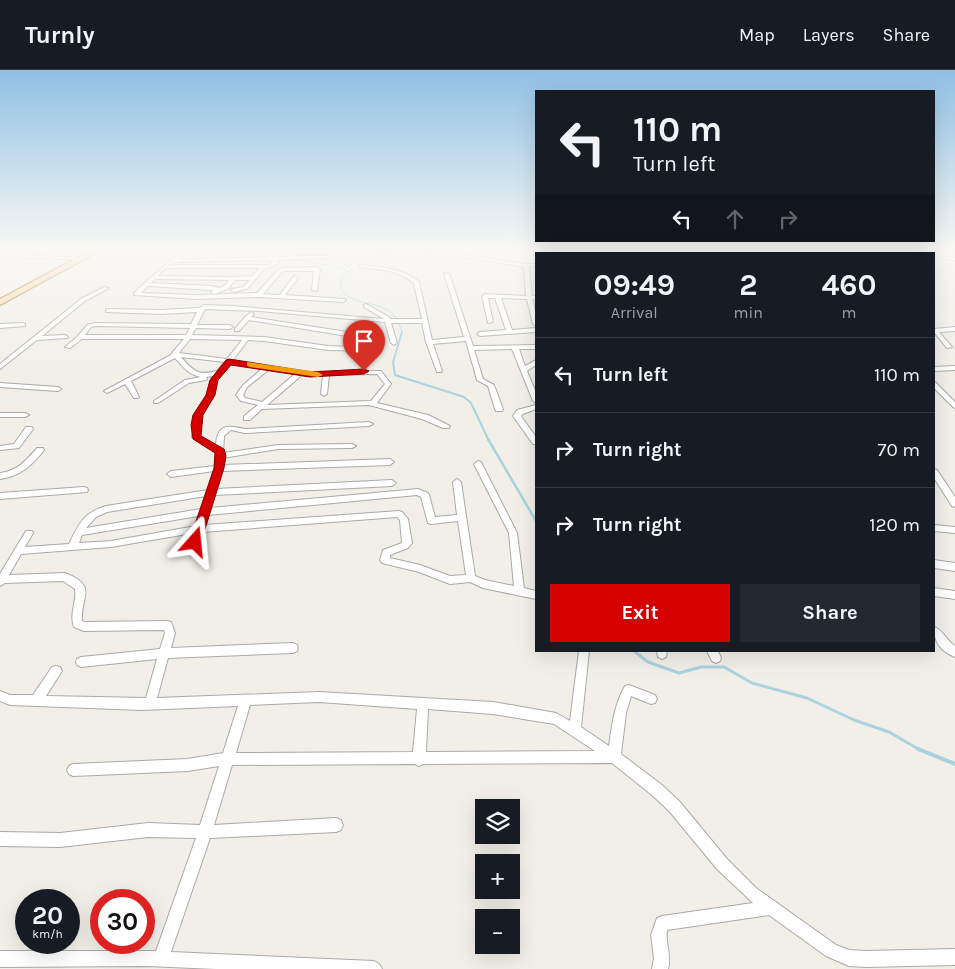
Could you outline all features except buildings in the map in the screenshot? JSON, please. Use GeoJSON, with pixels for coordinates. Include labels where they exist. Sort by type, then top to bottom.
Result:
{"type":"FeatureCollection","features":[{"type":"Feature","properties":{"kind":"main road"},"geometry":{"type":"LineString","coordinates":[[0,302],[23,290]]}},
{"type":"Feature","properties":{"kind":"street"},"geometry":{"type":"LineString","coordinates":[[0,367],[83,300],[102,290]]}},
{"type":"Feature","properties":{"kind":"street"},"geometry":{"type":"LineString","coordinates":[[140,290],[136,294],[210,297],[259,294],[343,300]]}},
{"type":"Feature","properties":{"kind":"street"},"geometry":{"type":"LineString","coordinates":[[217,290],[202,308],[188,338],[174,353],[190,372],[204,377],[219,373]]}},
{"type":"Feature","properties":{"kind":"street"},"geometry":{"type":"LineString","coordinates":[[259,294],[263,290]]}},
{"type":"Feature","properties":{"kind":"street"},"geometry":{"type":"LineString","coordinates":[[282,296],[286,290]]}},
{"type":"Feature","properties":{"kind":"street"},"geometry":{"type":"LineString","coordinates":[[307,298],[312,290]]}},
{"type":"Feature","properties":{"kind":"street"},"geometry":{"type":"LineString","coordinates":[[418,290],[429,342],[439,371]]}},
{"type":"Feature","properties":{"kind":"street"},"geometry":{"type":"LineString","coordinates":[[452,290],[480,380],[491,385],[499,409]]}},
{"type":"Feature","properties":{"kind":"street"},"geometry":{"type":"LineString","coordinates":[[528,290],[535,320]]}},
{"type":"Feature","properties":{"kind":"street"},"geometry":{"type":"LineString","coordinates":[[490,322],[483,298],[488,295],[535,298]]}},
{"type":"Feature","properties":{"kind":"street"},"geometry":{"type":"LineString","coordinates":[[496,296],[509,330]]}},
{"type":"Feature","properties":{"kind":"street"},"geometry":{"type":"LineString","coordinates":[[366,306],[391,322],[394,343]]}},
{"type":"Feature","properties":{"kind":"street"},"geometry":{"type":"LineString","coordinates":[[108,311],[161,312],[202,308],[256,308],[315,316],[391,322],[425,321]]}},
{"type":"Feature","properties":{"kind":"street"},"geometry":{"type":"LineString","coordinates":[[68,346],[89,326],[96,324],[234,328],[256,308]]}},
{"type":"Feature","properties":{"kind":"street"},"geometry":{"type":"LineString","coordinates":[[247,318],[322,332],[347,334]]}},
{"type":"Feature","properties":{"kind":"street"},"geometry":{"type":"LineString","coordinates":[[0,326],[23,325]]}},
{"type":"Feature","properties":{"kind":"street"},"geometry":{"type":"LineString","coordinates":[[949,346],[935,330],[955,329]]}},
{"type":"Feature","properties":{"kind":"street"},"geometry":{"type":"LineString","coordinates":[[480,334],[535,330]]}},
{"type":"Feature","properties":{"kind":"street"},"geometry":{"type":"LineString","coordinates":[[80,336],[247,338],[328,348],[379,349]]}},
{"type":"Feature","properties":{"kind":"street"},"geometry":{"type":"LineString","coordinates":[[36,338],[65,338]]}},
{"type":"Feature","properties":{"kind":"street"},"geometry":{"type":"LineString","coordinates":[[247,338],[214,380],[208,400],[198,415],[196,437],[220,454],[278,447],[352,446]]}},
{"type":"Feature","properties":{"kind":"street"},"geometry":{"type":"LineString","coordinates":[[429,342],[468,339]]}},
{"type":"Feature","properties":{"kind":"street"},"geometry":{"type":"LineString","coordinates":[[470,348],[535,347]]}},
{"type":"Feature","properties":{"kind":"street"},"geometry":{"type":"LineString","coordinates":[[516,348],[535,399]]}},
{"type":"Feature","properties":{"kind":"street"},"geometry":{"type":"LineString","coordinates":[[107,391],[176,355],[300,373],[379,372],[388,384],[373,404]]}},
{"type":"Feature","properties":{"kind":"street"},"geometry":{"type":"LineString","coordinates":[[523,370],[535,363]]}},
{"type":"Feature","properties":{"kind":"street"},"geometry":{"type":"LineString","coordinates":[[268,367],[246,386],[239,395],[243,400],[261,406],[302,407],[358,403],[373,404],[424,417],[446,426]]}},
{"type":"Feature","properties":{"kind":"street"},"geometry":{"type":"LineString","coordinates":[[935,369],[955,368]]}},
{"type":"Feature","properties":{"kind":"street"},"geometry":{"type":"LineString","coordinates":[[247,418],[300,373]]}},
{"type":"Feature","properties":{"kind":"street"},"geometry":{"type":"LineString","coordinates":[[324,394],[326,374]]}},
{"type":"Feature","properties":{"kind":"street"},"geometry":{"type":"LineString","coordinates":[[156,402],[192,379],[214,380]]}},
{"type":"Feature","properties":{"kind":"street"},"geometry":{"type":"LineString","coordinates":[[127,381],[136,397]]}},
{"type":"Feature","properties":{"kind":"street"},"geometry":{"type":"LineString","coordinates":[[0,385],[58,389]]}},
{"type":"Feature","properties":{"kind":"street"},"geometry":{"type":"LineString","coordinates":[[935,385],[955,406]]}},
{"type":"Feature","properties":{"kind":"street"},"geometry":{"type":"LineString","coordinates":[[535,407],[520,412],[517,416],[535,441]]}},
{"type":"Feature","properties":{"kind":"street"},"geometry":{"type":"LineString","coordinates":[[0,415],[25,415]]}},
{"type":"Feature","properties":{"kind":"street"},"geometry":{"type":"LineString","coordinates":[[195,542],[219,468],[220,436],[226,430],[230,428],[245,431],[369,424]]}},
{"type":"Feature","properties":{"kind":"street"},"geometry":{"type":"LineString","coordinates":[[0,448],[16,446],[29,429]]}},
{"type":"Feature","properties":{"kind":"street"},"geometry":{"type":"LineString","coordinates":[[0,476],[22,470],[40,450]]}},
{"type":"Feature","properties":{"kind":"street"},"geometry":{"type":"LineString","coordinates":[[171,474],[219,468],[390,462]]}},
{"type":"Feature","properties":{"kind":"street"},"geometry":{"type":"LineString","coordinates":[[478,464],[512,533],[520,591]]}},
{"type":"Feature","properties":{"kind":"street"},"geometry":{"type":"LineString","coordinates":[[935,475],[955,504]]}},
{"type":"Feature","properties":{"kind":"street"},"geometry":{"type":"LineString","coordinates":[[457,482],[464,517],[471,578]]}},
{"type":"Feature","properties":{"kind":"street"},"geometry":{"type":"LineString","coordinates":[[72,547],[90,515],[99,511],[211,492],[392,483]]}},
{"type":"Feature","properties":{"kind":"street"},"geometry":{"type":"LineString","coordinates":[[0,496],[84,490]]}},
{"type":"Feature","properties":{"kind":"street"},"geometry":{"type":"LineString","coordinates":[[80,532],[205,512],[418,492],[425,495],[431,521],[464,517]]}},
{"type":"Feature","properties":{"kind":"street"},"geometry":{"type":"LineString","coordinates":[[18,551],[111,544],[200,529],[399,514],[404,519],[406,543],[405,546],[386,554],[385,560],[420,569],[450,580],[471,578],[483,584],[535,595]]}},
{"type":"Feature","properties":{"kind":"street"},"geometry":{"type":"LineString","coordinates":[[935,528],[955,530]]}},
{"type":"Feature","properties":{"kind":"street"},"geometry":{"type":"LineString","coordinates":[[1,581],[29,533]]}},
{"type":"Feature","properties":{"kind":"street"},"geometry":{"type":"LineString","coordinates":[[935,564],[955,567]]}},
{"type":"Feature","properties":{"kind":"street"},"geometry":{"type":"LineString","coordinates":[[1,581],[65,577],[80,587],[82,592],[76,620],[78,624],[84,627],[167,625],[170,633],[150,703]]}},
{"type":"Feature","properties":{"kind":"street"},"geometry":{"type":"LineString","coordinates":[[935,592],[955,595]]}},
{"type":"Feature","properties":{"kind":"street"},"geometry":{"type":"LineString","coordinates":[[935,632],[955,652]]}},
{"type":"Feature","properties":{"kind":"street"},"geometry":{"type":"LineString","coordinates":[[81,662],[164,653],[293,648]]}},
{"type":"Feature","properties":{"kind":"street"},"geometry":{"type":"LineString","coordinates":[[575,730],[584,652]]}},
{"type":"Feature","properties":{"kind":"street"},"geometry":{"type":"LineString","coordinates":[[36,700],[56,671]]}},
{"type":"Feature","properties":{"kind":"street"},"geometry":{"type":"LineString","coordinates":[[614,757],[622,706],[627,693],[629,690],[634,690],[651,699]]}},
{"type":"Feature","properties":{"kind":"street"},"geometry":{"type":"LineString","coordinates":[[1,699],[150,703],[319,697],[494,708],[556,719],[614,757],[675,807],[722,864],[750,893],[768,908],[831,951],[849,958],[955,956]]}},
{"type":"Feature","properties":{"kind":"street"},"geometry":{"type":"LineString","coordinates":[[162,959],[205,832],[246,700]]}},
{"type":"Feature","properties":{"kind":"street"},"geometry":{"type":"LineString","coordinates":[[419,760],[423,704]]}},
{"type":"Feature","properties":{"kind":"street"},"geometry":{"type":"LineString","coordinates":[[73,770],[188,765],[227,759],[419,760],[614,757]]}},
{"type":"Feature","properties":{"kind":"street"},"geometry":{"type":"LineString","coordinates":[[0,839],[60,840],[148,830],[205,832],[336,825]]}},
{"type":"Feature","properties":{"kind":"street"},"geometry":{"type":"LineString","coordinates":[[660,969],[663,963],[658,942],[658,930],[662,923],[768,908]]}},
{"type":"Feature","properties":{"kind":"street"},"geometry":{"type":"LineString","coordinates":[[0,959],[162,959],[374,969]]}},
{"type":"Feature","properties":{"kind":"waterway"},"geometry":{"type":"LineString","coordinates":[[342,290],[349,297],[388,310],[394,315],[402,333]]}},
{"type":"Feature","properties":{"kind":"waterway"},"geometry":{"type":"LineString","coordinates":[[402,333],[393,362],[395,375],[464,397],[471,403],[488,439]]}},
{"type":"Feature","properties":{"kind":"waterway"},"geometry":{"type":"LineString","coordinates":[[488,439],[535,519]]}},
{"type":"Feature","properties":{"kind":"waterway"},"geometry":{"type":"LineString","coordinates":[[635,652],[648,662],[679,673],[701,667],[724,667],[752,683],[807,698],[854,720],[889,732],[919,749]]}},
{"type":"Feature","properties":{"kind":"waterway"},"geometry":{"type":"LineString","coordinates":[[919,749],[955,764]]}},
{"type":"Feature","properties":{"kind":"slow traffic"},"geometry":{"type":"LineString","coordinates":[[250,364],[318,375]]}},
{"type":"Feature","properties":{"kind":"route"},"geometry":{"type":"LineString","coordinates":[[195,542],[221,460],[220,452],[196,437],[196,425],[198,415],[208,400],[214,380],[229,362],[254,364],[310,374],[364,371]]}}]}
